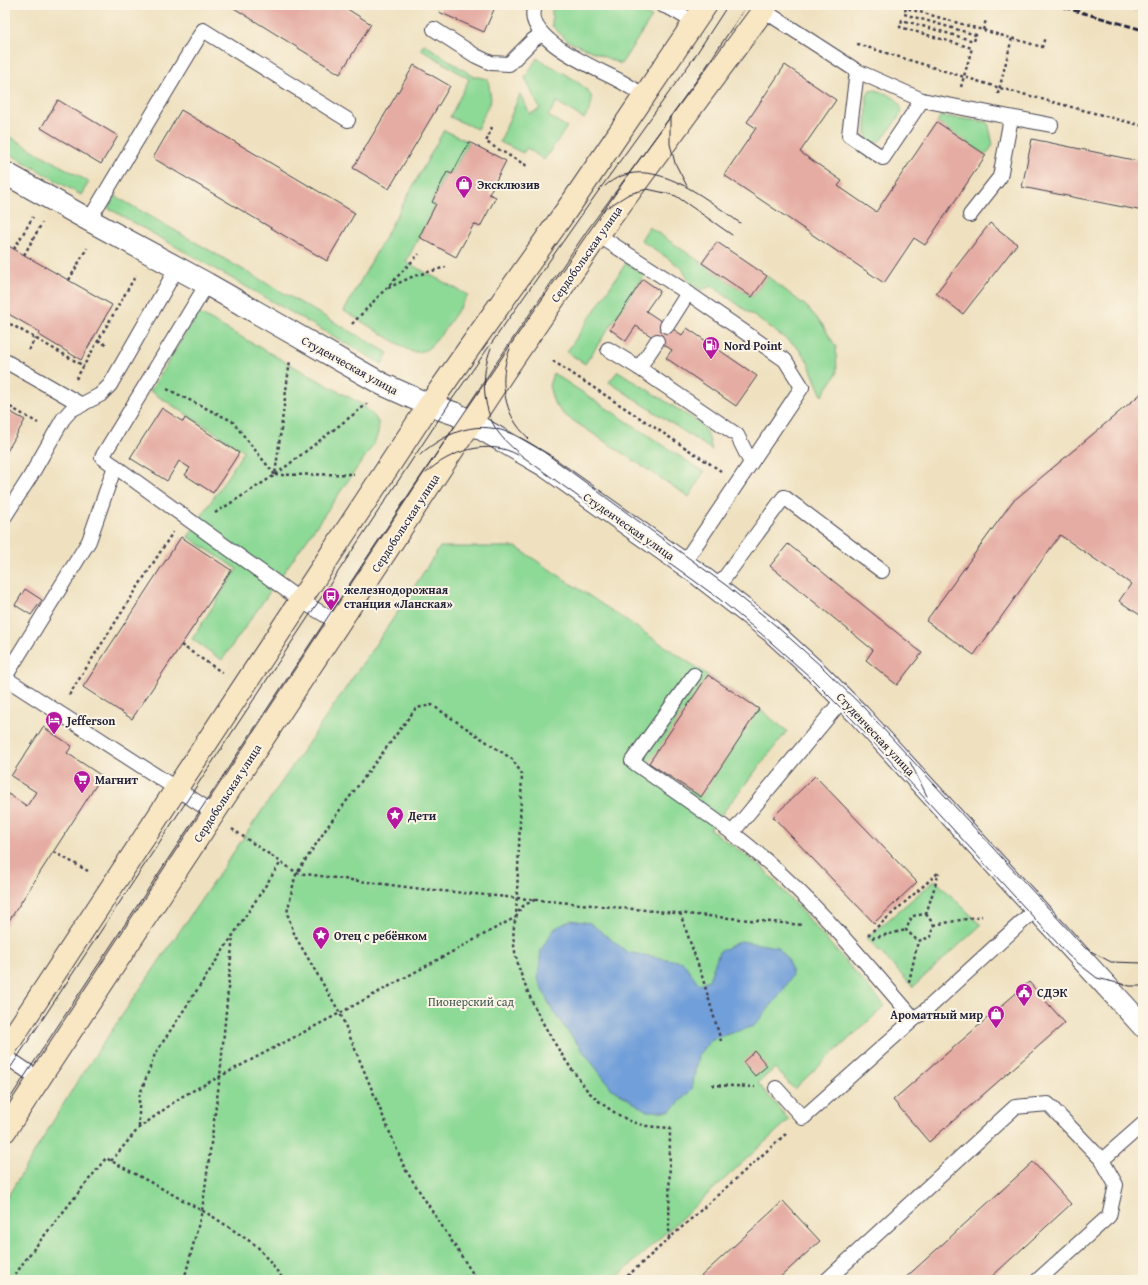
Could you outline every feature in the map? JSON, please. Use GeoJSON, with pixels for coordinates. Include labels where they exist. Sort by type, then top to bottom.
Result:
{"type":"FeatureCollection","features":[{"type":"Feature","properties":{"kind":"main road","name":"Сердобольская улица"},"geometry":{"type":"LineString","coordinates":[[5,1131],[471,422],[598,235],[765,8]]}},
{"type":"Feature","properties":{"kind":"main road"},"geometry":{"type":"LineString","coordinates":[[5,1049],[428,405],[575,198],[700,14]]}},
{"type":"Feature","properties":{"kind":"street","name":"Студенческая улица"},"geometry":{"type":"LineString","coordinates":[[5,173],[207,284],[382,384],[428,405],[456,414],[471,422],[544,465],[717,588],[781,641],[844,699],[1143,1026]]}},
{"type":"Feature","properties":{"kind":"lane"},"geometry":{"type":"LineString","coordinates":[[536,5],[534,9],[534,21],[542,34],[559,49],[623,82],[645,96]]}},
{"type":"Feature","properties":{"kind":"lane"},"geometry":{"type":"LineString","coordinates":[[662,5],[672,9],[700,14]]}},
{"type":"Feature","properties":{"kind":"lane"},"geometry":{"type":"LineString","coordinates":[[765,8],[857,71],[922,100],[1051,125]]}},
{"type":"Feature","properties":{"kind":"lane"},"geometry":{"type":"LineString","coordinates":[[434,29],[476,56],[491,62],[509,64],[533,40],[542,34]]}},
{"type":"Feature","properties":{"kind":"lane"},"geometry":{"type":"LineString","coordinates":[[89,220],[203,30],[348,120]]}},
{"type":"Feature","properties":{"kind":"lane"},"geometry":{"type":"LineString","coordinates":[[857,71],[849,135],[883,158],[922,100]]}},
{"type":"Feature","properties":{"kind":"lane"},"geometry":{"type":"LineString","coordinates":[[970,215],[1000,177],[1011,118]]}},
{"type":"Feature","properties":{"kind":"lane"},"geometry":{"type":"LineString","coordinates":[[598,235],[785,360],[802,387],[683,564]]}},
{"type":"Feature","properties":{"kind":"lane"},"geometry":{"type":"LineString","coordinates":[[5,516],[30,478],[63,419],[71,410],[100,395],[110,385],[177,268]]}},
{"type":"Feature","properties":{"kind":"lane"},"geometry":{"type":"LineString","coordinates":[[207,284],[102,457],[300,600],[338,624]]}},
{"type":"Feature","properties":{"kind":"lane"},"geometry":{"type":"LineString","coordinates":[[667,326],[688,294]]}},
{"type":"Feature","properties":{"kind":"lane"},"geometry":{"type":"LineString","coordinates":[[639,368],[657,340]]}},
{"type":"Feature","properties":{"kind":"lane"},"geometry":{"type":"LineString","coordinates":[[608,349],[639,368],[737,435],[751,463]]}},
{"type":"Feature","properties":{"kind":"lane"},"geometry":{"type":"LineString","coordinates":[[5,361],[82,405]]}},
{"type":"Feature","properties":{"kind":"lane"},"geometry":{"type":"LineString","coordinates":[[115,466],[89,540],[5,677],[214,813]]}},
{"type":"Feature","properties":{"kind":"lane"},"geometry":{"type":"LineString","coordinates":[[717,588],[784,497],[882,571]]}},
{"type":"Feature","properties":{"kind":"lane"},"geometry":{"type":"LineString","coordinates":[[694,675],[632,761],[732,833],[780,873],[833,928],[857,944],[920,1015]]}},
{"type":"Feature","properties":{"kind":"lane"},"geometry":{"type":"LineString","coordinates":[[732,833],[844,699]]}},
{"type":"Feature","properties":{"kind":"lane"},"geometry":{"type":"LineString","coordinates":[[776,1088],[803,1118],[1036,910]]}},
{"type":"Feature","properties":{"kind":"lane"},"geometry":{"type":"LineString","coordinates":[[5,1056],[39,1079]]}},
{"type":"Feature","properties":{"kind":"lane"},"geometry":{"type":"LineString","coordinates":[[827,1280],[1015,1107],[1048,1104],[1102,1160],[1116,1185],[1109,1216],[1038,1280]]}},
{"type":"Feature","properties":{"kind":"lane"},"geometry":{"type":"LineString","coordinates":[[1102,1160],[1143,1124]]}},
{"type":"Feature","properties":{"kind":"path"},"geometry":{"type":"LineString","coordinates":[[955,106],[972,48],[900,27],[902,20],[974,41],[976,35],[904,14],[906,8],[1042,47],[1045,37]]}},
{"type":"Feature","properties":{"kind":"path"},"geometry":{"type":"LineString","coordinates":[[983,30],[986,20]]}},
{"type":"Feature","properties":{"kind":"path"},"geometry":{"type":"LineString","coordinates":[[1000,88],[1012,38]]}},
{"type":"Feature","properties":{"kind":"path"},"geometry":{"type":"LineString","coordinates":[[852,43],[964,78],[1143,126]]}},
{"type":"Feature","properties":{"kind":"path"},"geometry":{"type":"LineString","coordinates":[[492,128],[486,142],[527,166]]}},
{"type":"Feature","properties":{"kind":"path"},"geometry":{"type":"LineString","coordinates":[[14,249],[32,217]]}},
{"type":"Feature","properties":{"kind":"path"},"geometry":{"type":"LineString","coordinates":[[24,255],[42,223]]}},
{"type":"Feature","properties":{"kind":"path"},"geometry":{"type":"LineString","coordinates":[[69,280],[87,248]]}},
{"type":"Feature","properties":{"kind":"path"},"geometry":{"type":"LineString","coordinates":[[352,324],[419,254]]}},
{"type":"Feature","properties":{"kind":"path"},"geometry":{"type":"LineString","coordinates":[[386,288],[414,276],[446,267]]}},
{"type":"Feature","properties":{"kind":"path"},"geometry":{"type":"LineString","coordinates":[[5,321],[84,366]]}},
{"type":"Feature","properties":{"kind":"path"},"geometry":{"type":"LineString","coordinates":[[275,475],[291,354]]}},
{"type":"Feature","properties":{"kind":"path"},"geometry":{"type":"LineString","coordinates":[[553,361],[738,482]]}},
{"type":"Feature","properties":{"kind":"path"},"geometry":{"type":"LineString","coordinates":[[149,380],[232,421],[275,475]]}},
{"type":"Feature","properties":{"kind":"path"},"geometry":{"type":"LineString","coordinates":[[196,525],[275,475],[372,401]]}},
{"type":"Feature","properties":{"kind":"path"},"geometry":{"type":"LineString","coordinates":[[5,404],[43,426]]}},
{"type":"Feature","properties":{"kind":"path"},"geometry":{"type":"LineString","coordinates":[[275,475],[359,474]]}},
{"type":"Feature","properties":{"kind":"path"},"geometry":{"type":"LineString","coordinates":[[58,712],[184,516]]}},
{"type":"Feature","properties":{"kind":"path"},"geometry":{"type":"LineString","coordinates":[[181,645],[225,675]]}},
{"type":"Feature","properties":{"kind":"path"},"geometry":{"type":"LineString","coordinates":[[478,1280],[405,1169],[340,1013],[295,936],[288,913],[294,877],[328,826],[416,708],[432,705],[512,759],[522,774],[516,917],[513,932],[514,950],[522,978],[540,1018],[564,1059],[590,1094],[620,1116],[642,1125],[670,1128],[669,1239]]}},
{"type":"Feature","properties":{"kind":"path"},"geometry":{"type":"LineString","coordinates":[[232,829],[297,873],[422,889],[833,928]]}},
{"type":"Feature","properties":{"kind":"path"},"geometry":{"type":"LineString","coordinates":[[54,852],[88,871]]}},
{"type":"Feature","properties":{"kind":"path"},"geometry":{"type":"LineString","coordinates":[[139,1128],[139,1097],[155,1054],[281,862]]}},
{"type":"Feature","properties":{"kind":"path"},"geometry":{"type":"LineString","coordinates":[[857,944],[939,872],[926,914]]}},
{"type":"Feature","properties":{"kind":"path"},"geometry":{"type":"LineString","coordinates":[[111,1161],[139,1128],[181,1097],[340,1013],[516,917],[523,906],[536,900]]}},
{"type":"Feature","properties":{"kind":"path"},"geometry":{"type":"LineString","coordinates":[[680,913],[702,976],[721,1041]]}},
{"type":"Feature","properties":{"kind":"path"},"geometry":{"type":"LineString","coordinates":[[926,914],[934,925]]}},
{"type":"Feature","properties":{"kind":"path"},"geometry":{"type":"LineString","coordinates":[[906,930],[912,916],[926,914]]}},
{"type":"Feature","properties":{"kind":"path"},"geometry":{"type":"LineString","coordinates":[[934,925],[982,916]]}},
{"type":"Feature","properties":{"kind":"path"},"geometry":{"type":"LineString","coordinates":[[918,941],[931,937],[934,925]]}},
{"type":"Feature","properties":{"kind":"path"},"geometry":{"type":"LineString","coordinates":[[906,930],[918,941]]}},
{"type":"Feature","properties":{"kind":"path"},"geometry":{"type":"LineString","coordinates":[[857,944],[906,930]]}},
{"type":"Feature","properties":{"kind":"path"},"geometry":{"type":"LineString","coordinates":[[184,1280],[202,1211],[220,1076],[233,936]]}},
{"type":"Feature","properties":{"kind":"path"},"geometry":{"type":"LineString","coordinates":[[918,941],[907,990],[920,1015]]}},
{"type":"Feature","properties":{"kind":"path"},"geometry":{"type":"LineString","coordinates":[[712,1085],[776,1088]]}},
{"type":"Feature","properties":{"kind":"path"},"geometry":{"type":"LineString","coordinates":[[624,1280],[803,1118]]}},
{"type":"Feature","properties":{"kind":"path"},"geometry":{"type":"LineString","coordinates":[[12,1280],[25,1260],[106,1158],[202,1211],[257,1246],[284,1280]]}},
{"type":"Feature","properties":{"kind":"green space"},"geometry":{"type":"Polygon","coordinates":[[[552,5],[626,5],[652,17],[621,64],[568,41],[552,26],[552,5]]]}},
{"type":"Feature","properties":{"kind":"green space"},"geometry":{"type":"Polygon","coordinates":[[[424,44],[473,76],[488,79],[491,100],[477,129],[450,117],[469,79],[421,49],[424,44]]]}},
{"type":"Feature","properties":{"kind":"green space"},"geometry":{"type":"Polygon","coordinates":[[[537,58],[575,80],[588,91],[592,99],[590,108],[584,119],[557,102],[548,116],[567,127],[544,160],[527,148],[523,153],[500,142],[520,94],[530,114],[540,109],[525,78],[537,58]]]}},
{"type":"Feature","properties":{"kind":"green space"},"geometry":{"type":"Polygon","coordinates":[[[876,90],[893,97],[899,103],[902,112],[885,136],[877,143],[870,143],[866,132],[867,96],[870,91],[876,90]]]}},
{"type":"Feature","properties":{"kind":"green space"},"geometry":{"type":"Polygon","coordinates":[[[941,116],[988,122],[993,145],[986,155],[937,122],[941,116]]]}},
{"type":"Feature","properties":{"kind":"green space"},"geometry":{"type":"Polygon","coordinates":[[[444,130],[469,142],[452,174],[447,172],[432,201],[436,204],[406,262],[468,295],[443,332],[432,345],[424,351],[412,352],[344,311],[444,130]]]}},
{"type":"Feature","properties":{"kind":"green space"},"geometry":{"type":"Polygon","coordinates":[[[5,134],[89,182],[81,195],[5,151],[5,134]]]}},
{"type":"Feature","properties":{"kind":"green space"},"geometry":{"type":"Polygon","coordinates":[[[115,196],[388,353],[382,364],[108,208],[115,196]]]}},
{"type":"Feature","properties":{"kind":"green space"},"geometry":{"type":"Polygon","coordinates":[[[649,227],[752,297],[767,276],[807,307],[822,324],[836,347],[837,373],[822,396],[807,360],[797,347],[712,286],[701,290],[689,282],[682,268],[641,240],[649,227]]]}},
{"type":"Feature","properties":{"kind":"green space"},"geometry":{"type":"Polygon","coordinates":[[[626,263],[644,275],[585,364],[567,352],[626,263]]]}},
{"type":"Feature","properties":{"kind":"green space"},"geometry":{"type":"Polygon","coordinates":[[[198,313],[363,405],[373,415],[379,426],[374,444],[222,660],[192,639],[237,569],[188,537],[244,451],[150,391],[198,313]]]}},
{"type":"Feature","properties":{"kind":"green space"},"geometry":{"type":"Polygon","coordinates":[[[618,371],[701,424],[708,435],[712,450],[609,382],[618,371]]]}},
{"type":"Feature","properties":{"kind":"green space"},"geometry":{"type":"Polygon","coordinates":[[[553,373],[704,472],[689,497],[563,414],[554,403],[549,386],[553,373]]]}},
{"type":"Feature","properties":{"kind":"green space","name":"Пионерский сад"},"geometry":{"type":"Polygon","coordinates":[[[440,547],[516,547],[759,709],[787,731],[710,829],[763,868],[885,1006],[794,1089],[775,1068],[758,1083],[789,1120],[614,1280],[5,1280],[5,1201],[78,1080],[399,610],[440,547]]]}},
{"type":"Feature","properties":{"kind":"green space"},"geometry":{"type":"Polygon","coordinates":[[[935,880],[981,925],[913,987],[867,938],[935,880]]]}},
{"type":"Feature","properties":{"kind":"water"},"geometry":{"type":"Polygon","coordinates":[[[571,920],[590,923],[627,952],[683,962],[699,984],[709,980],[719,952],[740,941],[777,947],[789,961],[792,975],[783,991],[754,1026],[712,1039],[698,1055],[692,1089],[671,1111],[647,1111],[612,1089],[553,1012],[538,979],[541,950],[554,929],[571,920]]]}},
{"type":"Feature","properties":{"kind":"building"},"geometry":{"type":"Polygon","coordinates":[[[229,5],[341,5],[371,24],[340,74],[229,5]]]}},
{"type":"Feature","properties":{"kind":"building"},"geometry":{"type":"Polygon","coordinates":[[[442,5],[496,5],[484,32],[439,12],[442,5]]]}},
{"type":"Feature","properties":{"kind":"building"},"geometry":{"type":"Polygon","coordinates":[[[414,65],[450,86],[389,189],[353,168],[414,65]]]}},
{"type":"Feature","properties":{"kind":"building"},"geometry":{"type":"Polygon","coordinates":[[[785,65],[836,100],[800,152],[842,181],[838,186],[876,212],[937,122],[986,155],[925,245],[914,238],[884,283],[724,175],[756,128],[747,122],[785,65]]]}},
{"type":"Feature","properties":{"kind":"building"},"geometry":{"type":"Polygon","coordinates":[[[58,100],[118,136],[101,164],[41,128],[58,100]]]}},
{"type":"Feature","properties":{"kind":"building"},"geometry":{"type":"Polygon","coordinates":[[[181,110],[355,213],[327,261],[153,158],[181,110]]]}},
{"type":"Feature","properties":{"kind":"building"},"geometry":{"type":"Polygon","coordinates":[[[1032,139],[1143,162],[1143,211],[1022,187],[1032,139]]]}},
{"type":"Feature","properties":{"kind":"building","name":"Эксклюзив"},"geometry":{"type":"Polygon","coordinates":[[[469,142],[506,161],[489,194],[496,197],[480,227],[474,224],[456,257],[419,237],[436,204],[432,202],[447,172],[452,174],[469,142]]]}},
{"type":"Feature","properties":{"kind":"building"},"geometry":{"type":"Polygon","coordinates":[[[990,223],[1017,244],[963,314],[936,293],[990,223]]]}},
{"type":"Feature","properties":{"kind":"building"},"geometry":{"type":"Polygon","coordinates":[[[717,242],[767,276],[752,297],[702,263],[717,242]]]}},
{"type":"Feature","properties":{"kind":"building"},"geometry":{"type":"Polygon","coordinates":[[[5,244],[112,305],[81,360],[39,335],[40,332],[5,312],[5,244]]]}},
{"type":"Feature","properties":{"kind":"building"},"geometry":{"type":"Polygon","coordinates":[[[643,279],[660,291],[646,311],[682,335],[687,328],[757,376],[736,406],[666,358],[672,350],[636,326],[626,341],[610,329],[643,279]]]}},
{"type":"Feature","properties":{"kind":"building"},"geometry":{"type":"Polygon","coordinates":[[[1143,392],[1143,617],[1119,601],[1131,584],[1060,535],[974,655],[926,621],[1012,502],[1143,392]]]}},
{"type":"Feature","properties":{"kind":"building"},"geometry":{"type":"Polygon","coordinates":[[[162,408],[183,422],[185,418],[239,453],[213,493],[185,475],[190,468],[179,461],[167,481],[130,458],[162,408]]]}},
{"type":"Feature","properties":{"kind":"building"},"geometry":{"type":"Polygon","coordinates":[[[5,409],[25,420],[5,455],[5,409]]]}},
{"type":"Feature","properties":{"kind":"building"},"geometry":{"type":"Polygon","coordinates":[[[181,537],[231,570],[132,719],[83,687],[181,537]]]}},
{"type":"Feature","properties":{"kind":"building"},"geometry":{"type":"Polygon","coordinates":[[[788,544],[922,653],[897,685],[866,660],[873,650],[770,566],[788,544]]]}},
{"type":"Feature","properties":{"kind":"building"},"geometry":{"type":"Polygon","coordinates":[[[25,589],[42,600],[31,615],[15,605],[25,589]]]}},
{"type":"Feature","properties":{"kind":"building"},"geometry":{"type":"Polygon","coordinates":[[[708,675],[759,709],[701,797],[649,763],[708,675]]]}},
{"type":"Feature","properties":{"kind":"building"},"geometry":{"type":"Polygon","coordinates":[[[43,727],[72,746],[67,753],[102,776],[5,927],[5,792],[27,806],[36,792],[11,776],[43,727]]]}},
{"type":"Feature","properties":{"kind":"building"},"geometry":{"type":"Polygon","coordinates":[[[815,776],[917,882],[874,923],[773,817],[815,776]]]}},
{"type":"Feature","properties":{"kind":"building"},"geometry":{"type":"Polygon","coordinates":[[[1029,982],[1065,1023],[929,1142],[893,1100],[1029,982]]]}},
{"type":"Feature","properties":{"kind":"building"},"geometry":{"type":"Polygon","coordinates":[[[755,1051],[767,1066],[755,1076],[743,1062],[755,1051]]]}},
{"type":"Feature","properties":{"kind":"building"},"geometry":{"type":"Polygon","coordinates":[[[1033,1162],[1071,1204],[988,1280],[903,1280],[1033,1162]]]}},
{"type":"Feature","properties":{"kind":"building"},"geometry":{"type":"Polygon","coordinates":[[[783,1201],[820,1241],[777,1280],[697,1280],[783,1201]]]}},
{"type":"Feature","properties":{"kind":"tram line"},"geometry":{"type":"LineString","coordinates":[[5,1076],[453,398],[693,59],[728,5]]}},
{"type":"Feature","properties":{"kind":"tram line"},"geometry":{"type":"LineString","coordinates":[[5,1106],[415,485],[629,174],[706,67],[747,5]]}},
{"type":"Feature","properties":{"kind":"tram line"},"geometry":{"type":"LineString","coordinates":[[670,117],[670,144],[675,163],[687,186]]}},
{"type":"Feature","properties":{"kind":"tram line"},"geometry":{"type":"LineString","coordinates":[[605,186],[621,176],[639,173],[657,175],[675,181],[693,191],[710,201],[740,223]]}},
{"type":"Feature","properties":{"kind":"tram line"},"geometry":{"type":"LineString","coordinates":[[608,207],[629,194],[647,189],[665,193],[676,196],[732,235]]}},
{"type":"Feature","properties":{"kind":"tram line"},"geometry":{"type":"LineString","coordinates":[[491,348],[484,378],[484,389],[491,420],[508,444],[522,456],[718,598],[810,677],[853,720],[1069,956],[1097,978],[1130,986],[1143,986]]}},
{"type":"Feature","properties":{"kind":"tram line"},"geometry":{"type":"LineString","coordinates":[[510,349],[504,378],[504,388],[508,408],[518,427],[529,439]]}},
{"type":"Feature","properties":{"kind":"tram line"},"geometry":{"type":"LineString","coordinates":[[420,455],[442,439],[456,432],[482,427],[507,432],[519,437],[544,452],[727,586],[775,625],[821,666],[865,709],[1085,948],[1111,962],[1143,963]]}},
{"type":"Feature","properties":{"kind":"tram line"},"geometry":{"type":"LineString","coordinates":[[426,473],[435,465],[458,453],[470,449],[482,447],[495,448],[507,450],[518,455]]}},
{"type":"Feature","properties":{"kind":"tram line"},"geometry":{"type":"LineString","coordinates":[[910,762],[927,796]]}},
{"type":"Feature","properties":{"kind":"railway"},"geometry":{"type":"LineString","coordinates":[[1056,5],[1143,30]]}},
{"type":"Feature","properties":{"kind":"railway"},"geometry":{"type":"LineString","coordinates":[[1123,5],[1143,11]]}},
{"type":"Feature","properties":{"kind":"place","name":"Эксклюзив"},"geometry":{"type":"Point","coordinates":[464,199]}},
{"type":"Feature","properties":{"kind":"place","name":"Nord Point"},"geometry":{"type":"Point","coordinates":[711,360]}},
{"type":"Feature","properties":{"kind":"place","name":"железнодорожная станция «Ланская»"},"geometry":{"type":"Point","coordinates":[331,611]}},
{"type":"Feature","properties":{"kind":"place","name":"Jefferson"},"geometry":{"type":"Point","coordinates":[54,735]}},
{"type":"Feature","properties":{"kind":"place","name":"Магнит"},"geometry":{"type":"Point","coordinates":[82,794]}},
{"type":"Feature","properties":{"kind":"place","name":"Дети"},"geometry":{"type":"Point","coordinates":[395,830]}},
{"type":"Feature","properties":{"kind":"place","name":"Отец с ребёнком"},"geometry":{"type":"Point","coordinates":[321,950]}},
{"type":"Feature","properties":{"kind":"place","name":"СДЭК"},"geometry":{"type":"Point","coordinates":[1024,1007]}},
{"type":"Feature","properties":{"kind":"place","name":"Ароматный мир"},"geometry":{"type":"Point","coordinates":[996,1029]}}]}
